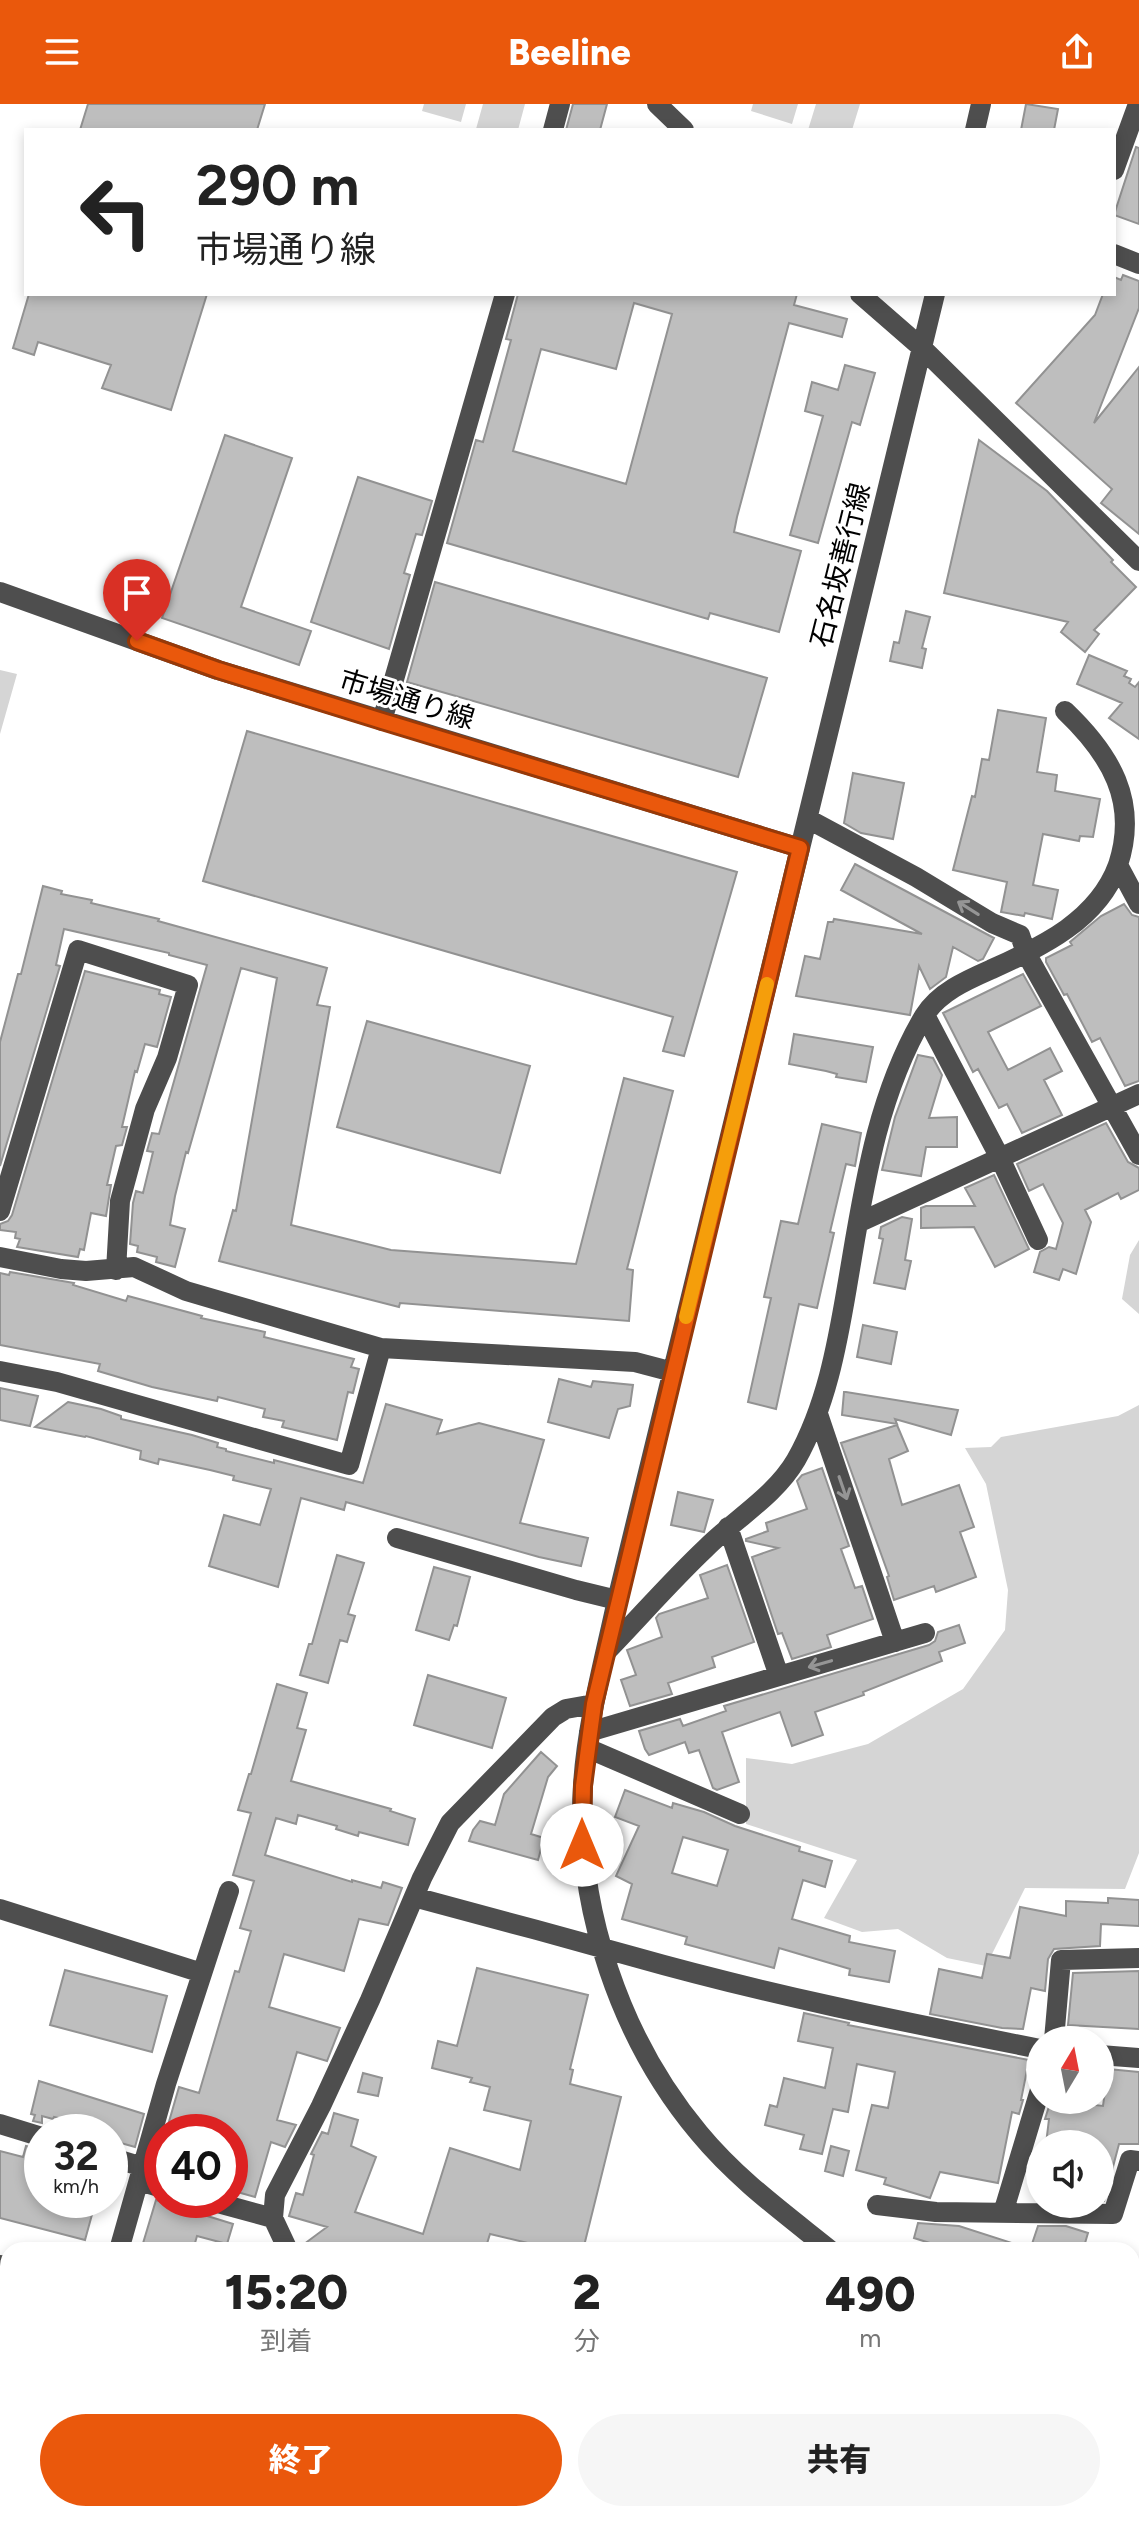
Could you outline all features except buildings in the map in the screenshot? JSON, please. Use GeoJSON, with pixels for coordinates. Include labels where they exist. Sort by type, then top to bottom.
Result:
{"type":"FeatureCollection","features":[{"type":"Feature","properties":{"kind":"street"},"geometry":{"type":"LineString","coordinates":[[554,128],[560,104]]}},
{"type":"Feature","properties":{"kind":"street"},"geometry":{"type":"LineString","coordinates":[[657,104],[682,128]]}},
{"type":"Feature","properties":{"kind":"street"},"geometry":{"type":"LineString","coordinates":[[975,128],[981,104]]}},
{"type":"Feature","properties":{"kind":"street"},"geometry":{"type":"LineString","coordinates":[[1116,164],[1138,104]]}},
{"type":"Feature","properties":{"kind":"street"},"geometry":{"type":"LineString","coordinates":[[1116,255],[1139,264]]}},
{"type":"Feature","properties":{"kind":"street"},"geometry":{"type":"LineString","coordinates":[[382,721],[504,296]]}},
{"type":"Feature","properties":{"kind":"street"},"geometry":{"type":"LineString","coordinates":[[862,296],[922,348],[1139,560]]}},
{"type":"Feature","properties":{"kind":"street","name":"石名坂善行線"},"geometry":{"type":"LineString","coordinates":[[820,2242],[731,2168],[700,2134],[647,2060],[627,2021],[591,1900],[582,1845],[583,1786],[594,1704],[617,1600],[935,296]]}},
{"type":"Feature","properties":{"kind":"street","name":"市場通り線"},"geometry":{"type":"LineString","coordinates":[[0,592],[218,670],[800,848]]}},
{"type":"Feature","properties":{"kind":"street"},"geometry":{"type":"LineString","coordinates":[[606,1652],[680,1572],[777,1485],[795,1461],[818,1414],[836,1351],[868,1165],[882,1111],[901,1062],[925,1015],[950,990],[1026,953],[1073,925],[1101,899],[1118,865],[1133,821],[1112,764],[1088,733],[1065,711]]}},
{"type":"Feature","properties":{"kind":"street"},"geometry":{"type":"LineString","coordinates":[[808,819],[916,877],[992,923],[1020,935],[1026,953],[1139,1155]]}},
{"type":"Feature","properties":{"kind":"street"},"geometry":{"type":"LineString","coordinates":[[1118,865],[1139,904]]}},
{"type":"Feature","properties":{"kind":"street"},"geometry":{"type":"LineString","coordinates":[[0,1211],[78,950],[188,985],[167,1058],[145,1109],[120,1201],[116,1270]]}},
{"type":"Feature","properties":{"kind":"street"},"geometry":{"type":"LineString","coordinates":[[925,1015],[1000,1158],[1038,1240]]}},
{"type":"Feature","properties":{"kind":"street"},"geometry":{"type":"LineString","coordinates":[[858,1223],[1139,1094]]}},
{"type":"Feature","properties":{"kind":"street"},"geometry":{"type":"LineString","coordinates":[[0,1257],[61,1269],[116,1270],[134,1267],[186,1291],[381,1348],[635,1362],[673,1372]]}},
{"type":"Feature","properties":{"kind":"street"},"geometry":{"type":"LineString","coordinates":[[0,1371],[57,1382],[349,1465],[381,1348]]}},
{"type":"Feature","properties":{"kind":"street"},"geometry":{"type":"LineString","coordinates":[[818,1414],[895,1642]]}},
{"type":"Feature","properties":{"kind":"street"},"geometry":{"type":"LineString","coordinates":[[728,1527],[779,1676]]}},
{"type":"Feature","properties":{"kind":"street"},"geometry":{"type":"LineString","coordinates":[[397,1538],[617,1600]]}},
{"type":"Feature","properties":{"kind":"street"},"geometry":{"type":"LineString","coordinates":[[588,1740],[779,1676],[925,1633]]}},
{"type":"Feature","properties":{"kind":"street"},"geometry":{"type":"LineString","coordinates":[[284,2242],[273,2218],[275,2195],[321,2106],[450,1823],[553,1717],[566,1709],[594,1704]]}},
{"type":"Feature","properties":{"kind":"street"},"geometry":{"type":"LineString","coordinates":[[588,1740],[740,1814]]}},
{"type":"Feature","properties":{"kind":"street"},"geometry":{"type":"LineString","coordinates":[[121,2242],[166,2084],[229,1891]]}},
{"type":"Feature","properties":{"kind":"street"},"geometry":{"type":"LineString","coordinates":[[414,1897],[632,1957],[896,2020],[1026,2046]]}},
{"type":"Feature","properties":{"kind":"street"},"geometry":{"type":"LineString","coordinates":[[1,1914],[202,1973]]}},
{"type":"Feature","properties":{"kind":"street"},"geometry":{"type":"LineString","coordinates":[[1055,2026],[1061,1960],[1139,1958]]}},
{"type":"Feature","properties":{"kind":"street"},"geometry":{"type":"LineString","coordinates":[[1114,2056],[1139,2058]]}},
{"type":"Feature","properties":{"kind":"street"},"geometry":{"type":"LineString","coordinates":[[1003,2213],[1033,2114]]}},
{"type":"Feature","properties":{"kind":"street"},"geometry":{"type":"LineString","coordinates":[[0,2124],[24,2131]]}},
{"type":"Feature","properties":{"kind":"street"},"geometry":{"type":"LineString","coordinates":[[877,2205],[936,2212],[1113,2214],[1130,2160],[1139,2161]]}},
{"type":"Feature","properties":{"kind":"street"},"geometry":{"type":"LineString","coordinates":[[128,2167],[144,2176]]}},
{"type":"Feature","properties":{"kind":"street"},"geometry":{"type":"LineString","coordinates":[[248,2211],[273,2218]]}},
{"type":"Feature","properties":{"kind":"shaded area"},"geometry":{"type":"Polygon","coordinates":[[[424,104],[466,104],[461,122],[422,111],[424,104]]]}},
{"type":"Feature","properties":{"kind":"shaded area"},"geometry":{"type":"Polygon","coordinates":[[[483,104],[525,104],[519,128],[476,128],[483,104]]]}},
{"type":"Feature","properties":{"kind":"shaded area"},"geometry":{"type":"Polygon","coordinates":[[[753,104],[798,104],[792,124],[751,111],[753,104]]]}},
{"type":"Feature","properties":{"kind":"shaded area"},"geometry":{"type":"Polygon","coordinates":[[[816,104],[860,104],[853,128],[809,128],[816,104]]]}},
{"type":"Feature","properties":{"kind":"shaded area"},"geometry":{"type":"Polygon","coordinates":[[[0,670],[17,674],[0,734],[0,670]]]}},
{"type":"Feature","properties":{"kind":"shaded area"},"geometry":{"type":"Polygon","coordinates":[[[1139,1240],[1139,1314],[1122,1299],[1130,1255],[1139,1240]]]}},
{"type":"Feature","properties":{"kind":"shaded area"},"geometry":{"type":"Polygon","coordinates":[[[1139,1405],[1139,1853],[1125,1889],[1025,1888],[986,1966],[947,1958],[898,1929],[862,1932],[824,1918],[857,1860],[746,1824],[746,1758],[792,1764],[868,1744],[963,1689],[1005,1630],[1008,1590],[986,1484],[965,1448],[991,1447],[1001,1437],[1118,1416],[1139,1405]]]}},
{"type":"Feature","properties":{"kind":"slow traffic"},"geometry":{"type":"LineString","coordinates":[[686,1317],[767,984]]}},
{"type":"Feature","properties":{"kind":"route"},"geometry":{"type":"LineString","coordinates":[[137,641],[218,670],[800,848],[594,1704],[583,1786],[582,1845]]}}]}
